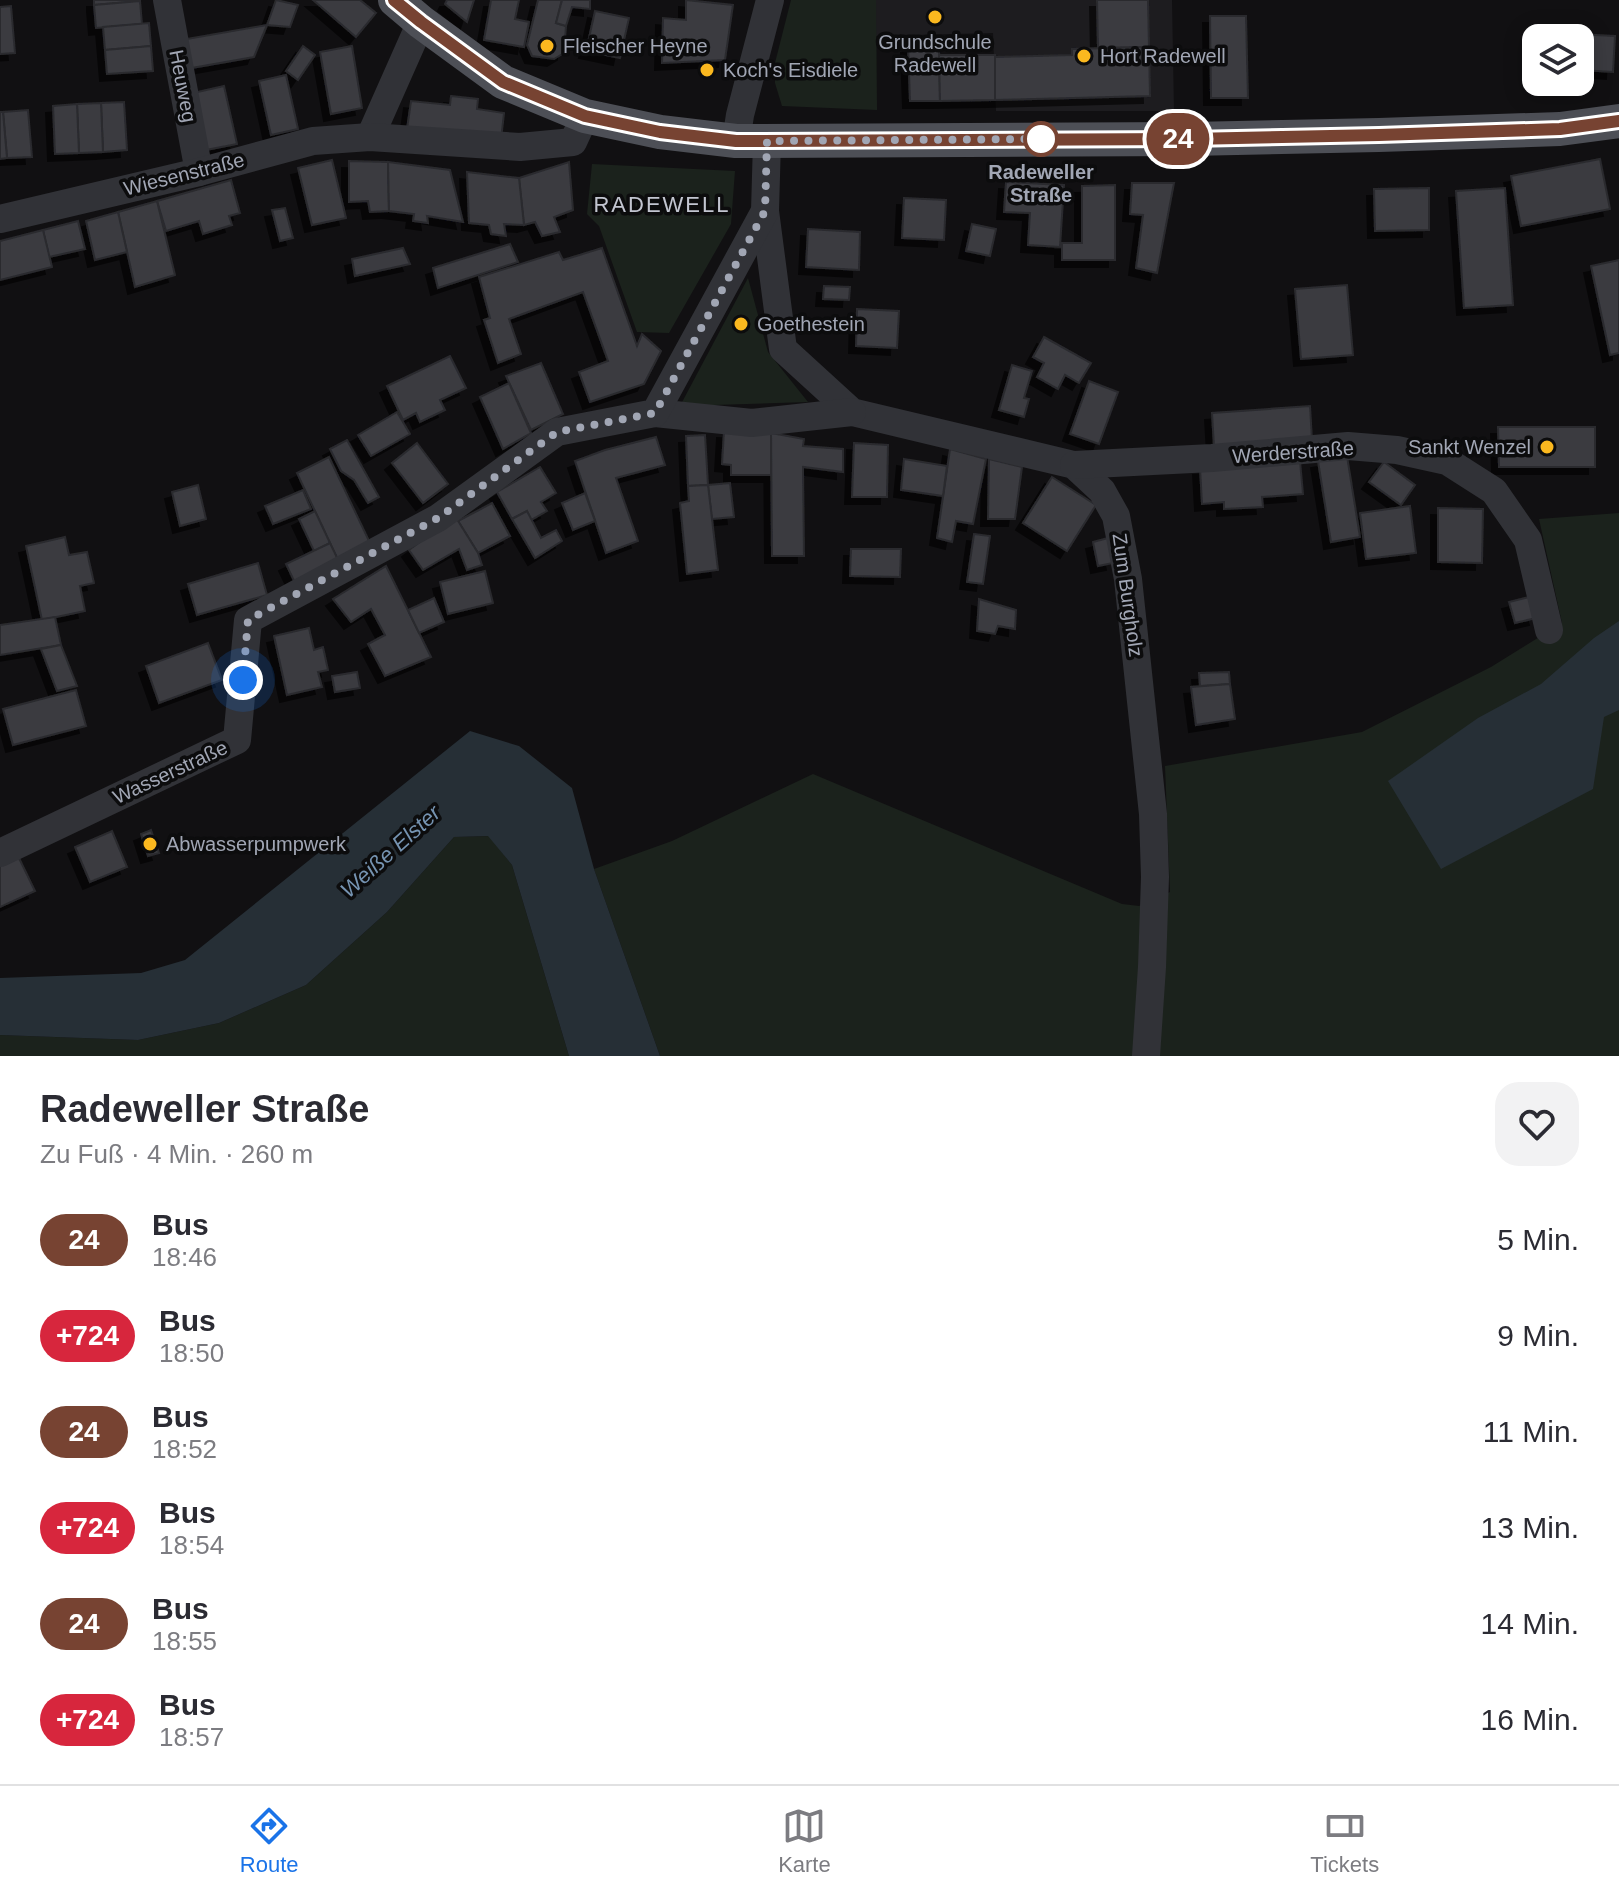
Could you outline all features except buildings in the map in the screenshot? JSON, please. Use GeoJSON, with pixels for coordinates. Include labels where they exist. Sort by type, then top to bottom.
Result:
{"type":"FeatureCollection","features":[{"type":"Feature","properties":{"kind":"main road"},"geometry":{"type":"LineString","coordinates":[[395,0],[503,82],[585,116],[660,132],[751,141],[1379,135],[1560,129],[1619,121]]}},
{"type":"Feature","properties":{"kind":"street","name":"Heuweg"},"geometry":{"type":"LineString","coordinates":[[167,0],[199,172]]}},
{"type":"Feature","properties":{"kind":"street"},"geometry":{"type":"LineString","coordinates":[[770,0],[740,115],[751,141],[765,211],[783,349],[852,412]]}},
{"type":"Feature","properties":{"kind":"street"},"geometry":{"type":"LineString","coordinates":[[370,137],[421,22]]}},
{"type":"Feature","properties":{"kind":"street","name":"Wiesenstraße"},"geometry":{"type":"LineString","coordinates":[[0,219],[199,172],[313,141],[370,137],[520,147],[573,142],[585,116]]}},
{"type":"Feature","properties":{"kind":"street"},"geometry":{"type":"LineString","coordinates":[[765,211],[655,413],[752,423],[852,412],[1074,465]]}},
{"type":"Feature","properties":{"kind":"street","name":"Wasserstraße"},"geometry":{"type":"LineString","coordinates":[[0,853],[237,740],[248,620],[438,518],[557,432],[655,413]]}},
{"type":"Feature","properties":{"kind":"street","name":"Werderstraße"},"geometry":{"type":"LineString","coordinates":[[1074,465],[1212,458],[1348,446],[1397,450],[1447,461],[1494,491],[1528,540],[1549,630]]}},
{"type":"Feature","properties":{"kind":"street","name":"Zum Burgholz"},"geometry":{"type":"LineString","coordinates":[[1074,465],[1102,491],[1116,516],[1128,579],[1153,814],[1155,877],[1146,1056]]}},
{"type":"Feature","properties":{"kind":"shaded area"},"geometry":{"type":"Polygon","coordinates":[[[791,0],[876,0],[877,110],[782,106],[775,83],[775,63],[791,0]]]}},
{"type":"Feature","properties":{"kind":"shaded area","name":"Hort Radewell"},"geometry":{"type":"Polygon","coordinates":[[[876,0],[1172,0],[1174,111],[996,111],[993,33],[876,36],[876,0]]]}},
{"type":"Feature","properties":{"kind":"shaded area"},"geometry":{"type":"Polygon","coordinates":[[[592,164],[735,171],[731,224],[669,333],[637,332],[599,226],[587,214],[592,164]]]}},
{"type":"Feature","properties":{"kind":"shaded area"},"geometry":{"type":"Polygon","coordinates":[[[748,278],[768,352],[808,402],[680,406],[748,278]]]}},
{"type":"Feature","properties":{"kind":"shaded area"},"geometry":{"type":"Polygon","coordinates":[[[1619,513],[1619,1056],[660,1056],[594,869],[672,841],[813,774],[1122,904],[1139,906],[1170,892],[1165,766],[1362,732],[1491,667],[1562,623],[1539,519],[1619,513]]]}},
{"type":"Feature","properties":{"kind":"shaded area"},"geometry":{"type":"Polygon","coordinates":[[[489,836],[512,865],[569,1056],[0,1056],[0,1035],[138,1040],[219,1023],[306,985],[387,912],[454,837],[489,836]]]}},
{"type":"Feature","properties":{"kind":"water"},"geometry":{"type":"Polygon","coordinates":[[[1619,621],[1619,710],[1604,717],[1593,789],[1441,869],[1388,781],[1478,718],[1541,684],[1594,638],[1619,621]]]}},
{"type":"Feature","properties":{"kind":"water","name":"Weiße Elster"},"geometry":{"type":"Polygon","coordinates":[[[470,731],[519,746],[572,788],[594,869],[660,1056],[569,1056],[512,865],[488,836],[454,837],[387,912],[306,985],[219,1023],[138,1040],[0,1035],[0,978],[141,973],[185,960],[470,731]]]}},
{"type":"Feature","properties":{"kind":"bus line","name":"24"},"geometry":{"type":"LineString","coordinates":[[394,0],[503,82],[585,116],[660,132],[736,141],[1379,135],[1560,129],[1619,121]]}},
{"type":"Feature","properties":{"kind":"place","name":"Grundschule Radewell"},"geometry":{"type":"Point","coordinates":[935,17]}},
{"type":"Feature","properties":{"kind":"place","name":"Fleischer Heyne"},"geometry":{"type":"Point","coordinates":[547,46]}},
{"type":"Feature","properties":{"kind":"place","name":"Hort Radewell"},"geometry":{"type":"Point","coordinates":[1084,56]}},
{"type":"Feature","properties":{"kind":"place","name":"Koch's Eisdiele"},"geometry":{"type":"Point","coordinates":[707,70]}},
{"type":"Feature","properties":{"kind":"place","name":"Radeweller Straße"},"geometry":{"type":"Point","coordinates":[1041,139]}},
{"type":"Feature","properties":{"kind":"place","name":"Goethestein"},"geometry":{"type":"Point","coordinates":[741,324]}},
{"type":"Feature","properties":{"kind":"place","name":"Sankt Wenzel"},"geometry":{"type":"Point","coordinates":[1547,447]}},
{"type":"Feature","properties":{"kind":"place","name":"Abwasserpumpwerk"},"geometry":{"type":"Point","coordinates":[150,844]}},
{"type":"Feature","properties":{"kind":"district","name":"RADEWELL"},"geometry":{"type":"Point","coordinates":[662,204]}},
{"type":"Feature","properties":{"kind":"route"},"geometry":{"type":"LineString","coordinates":[[243,680],[248,620],[438,518],[557,432],[655,413],[765,211],[767,141],[1041,139]]}}]}
